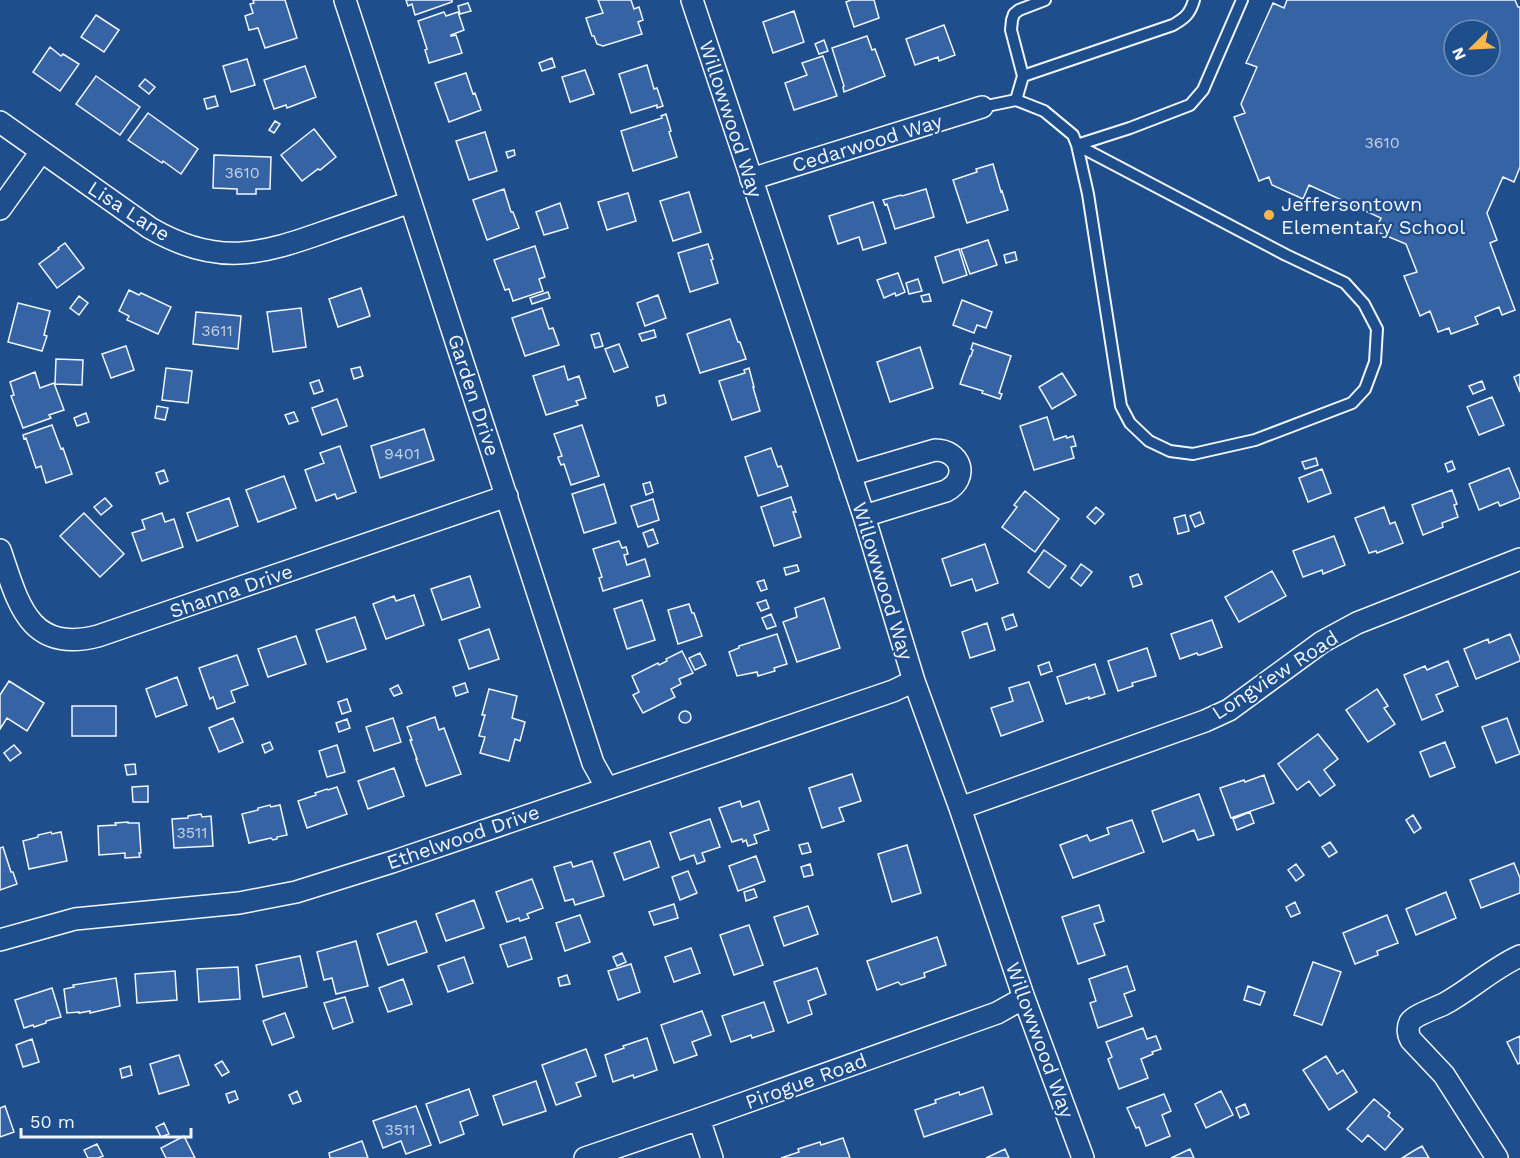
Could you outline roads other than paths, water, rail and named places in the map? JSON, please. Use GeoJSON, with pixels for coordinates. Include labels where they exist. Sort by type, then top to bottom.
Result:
{"type":"FeatureCollection","features":[{"type":"Feature","properties":{"kind":"street","name":"Garden Drive"},"geometry":{"type":"LineString","coordinates":[[345,0],[593,763],[607,788]]}},
{"type":"Feature","properties":{"kind":"street","name":"Willowwood Way"},"geometry":{"type":"LineString","coordinates":[[692,0],[864,516],[914,681],[960,808],[1024,998],[1083,1158]]}},
{"type":"Feature","properties":{"kind":"street","name":"Cedarwood Way"},"geometry":{"type":"LineString","coordinates":[[751,179],[982,107]]}},
{"type":"Feature","properties":{"kind":"street","name":"Lisa Lane"},"geometry":{"type":"LineString","coordinates":[[0,122],[150,228],[194,248],[225,254],[267,251],[410,202]]}},
{"type":"Feature","properties":{"kind":"street"},"geometry":{"type":"LineString","coordinates":[[0,209],[41,152]]}},
{"type":"Feature","properties":{"kind":"street"},"geometry":{"type":"LineString","coordinates":[[850,475],[934,450],[948,452],[958,462],[960,476],[952,488],[864,516]]}},
{"type":"Feature","properties":{"kind":"street","name":"Shanna Drive"},"geometry":{"type":"LineString","coordinates":[[0,550],[18,602],[29,620],[52,637],[84,640],[507,496]]}},
{"type":"Feature","properties":{"kind":"street","name":"Longview Road"},"geometry":{"type":"LineString","coordinates":[[960,808],[1205,722],[1229,710],[1322,642],[1357,623],[1520,560]]}},
{"type":"Feature","properties":{"kind":"street","name":"Ethelwood Drive"},"geometry":{"type":"LineString","coordinates":[[0,940],[75,919],[239,903],[296,892],[392,862],[892,691],[914,681]]}},
{"type":"Feature","properties":{"kind":"street"},"geometry":{"type":"LineString","coordinates":[[1497,1158],[1444,1075],[1407,1034],[1414,1018],[1447,1002],[1508,961],[1520,956]]}},
{"type":"Feature","properties":{"kind":"street","name":"Pirogue Road"},"geometry":{"type":"LineString","coordinates":[[585,1158],[997,1013],[1024,998]]}},
{"type":"Feature","properties":{"kind":"street"},"geometry":{"type":"LineString","coordinates":[[699,1119],[712,1158]]}},
{"type":"Feature","properties":{"kind":"lane"},"geometry":{"type":"LineString","coordinates":[[1016,100],[1023,76],[1011,30],[1012,20],[1014,14],[1019,10],[1045,0]]}},
{"type":"Feature","properties":{"kind":"lane"},"geometry":{"type":"LineString","coordinates":[[1023,76],[1173,25],[1186,17],[1194,0]]}},
{"type":"Feature","properties":{"kind":"lane"},"geometry":{"type":"LineString","coordinates":[[1077,145],[1190,105],[1203,90],[1242,0]]}},
{"type":"Feature","properties":{"kind":"lane"},"geometry":{"type":"LineString","coordinates":[[982,107],[1016,100],[1044,111],[1073,135],[1088,194],[1121,406],[1130,423],[1149,441],[1170,451],[1193,454],[1255,440],[1352,403],[1365,389],[1375,362],[1377,329],[1365,304],[1345,283],[1286,255],[1077,145]]}},
{"type":"Feature","properties":{"kind":"place","name":"Jeffersontown Elementary School"},"geometry":{"type":"Point","coordinates":[1269,215]}}]}
